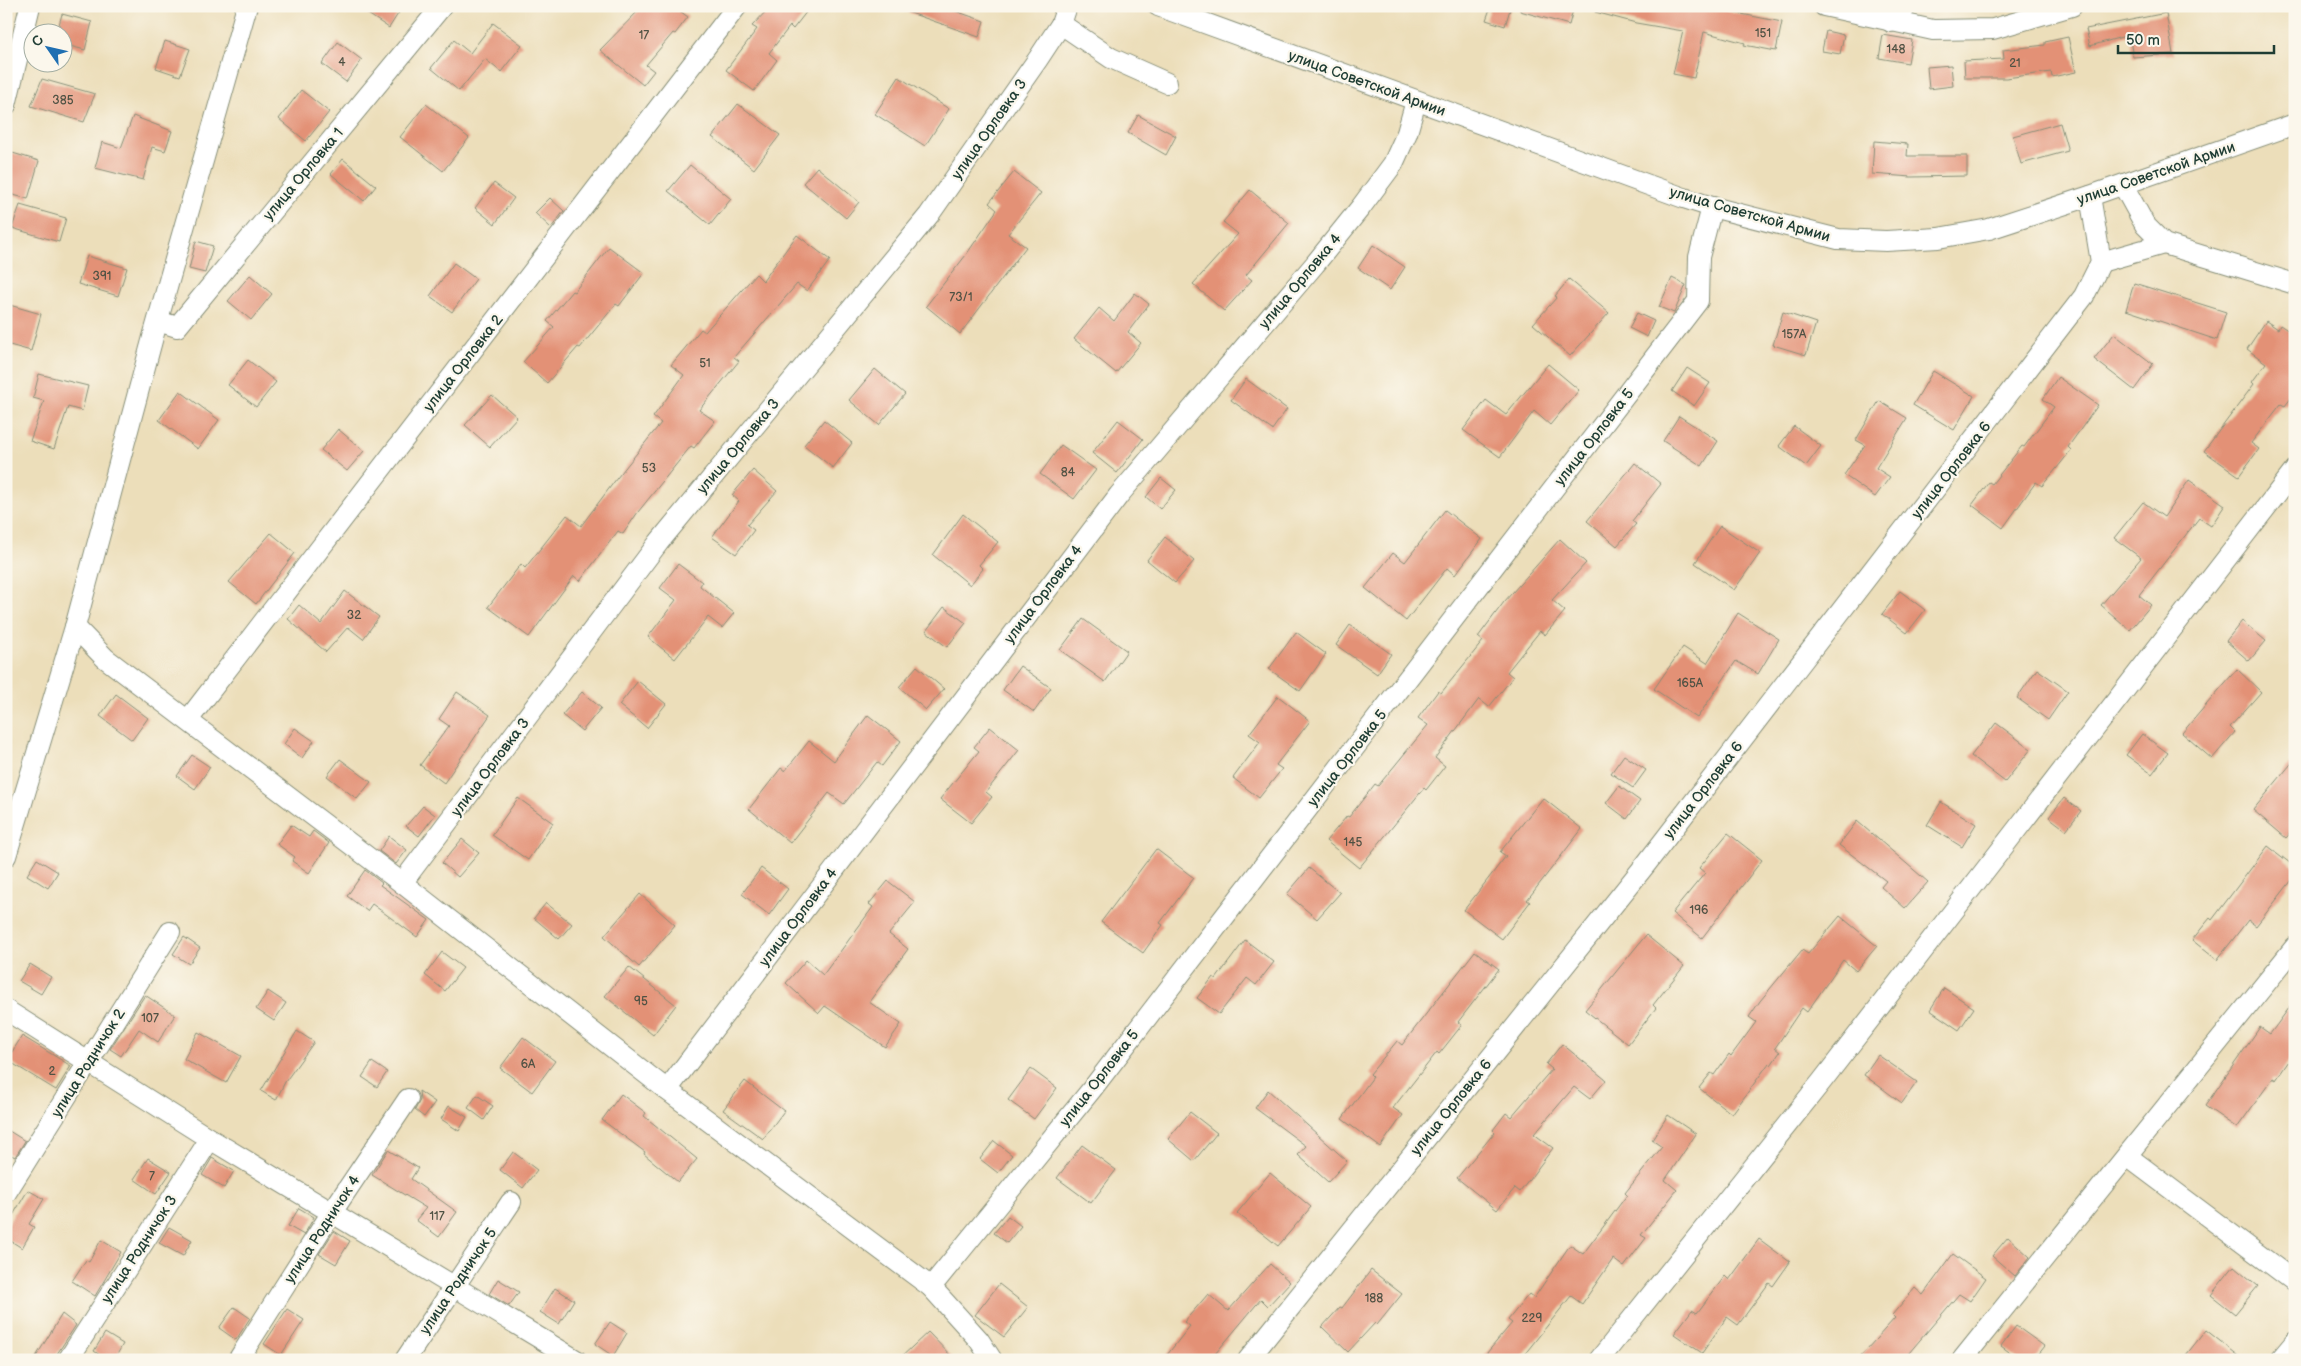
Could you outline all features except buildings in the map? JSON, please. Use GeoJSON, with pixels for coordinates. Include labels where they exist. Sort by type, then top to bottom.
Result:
{"type":"FeatureCollection","features":[{"type":"Feature","properties":{"kind":"street"},"geometry":{"type":"LineString","coordinates":[[6,105],[30,6]]}},
{"type":"Feature","properties":{"kind":"street"},"geometry":{"type":"LineString","coordinates":[[6,856],[75,627],[247,6]]}},
{"type":"Feature","properties":{"kind":"street","name":"улица Орловка 1"},"geometry":{"type":"LineString","coordinates":[[158,322],[177,327],[442,6]]}},
{"type":"Feature","properties":{"kind":"street","name":"улица Орловка 2"},"geometry":{"type":"LineString","coordinates":[[188,720],[737,6]]}},
{"type":"Feature","properties":{"kind":"street","name":"улица Советской Армии"},"geometry":{"type":"LineString","coordinates":[[1158,6],[1712,207],[1838,238],[1886,241],[1938,238],[1989,229],[2123,185],[2295,124]]}},
{"type":"Feature","properties":{"kind":"street"},"geometry":{"type":"LineString","coordinates":[[1824,6],[1933,30],[1993,29],[2072,6]]}},
{"type":"Feature","properties":{"kind":"street"},"geometry":{"type":"LineString","coordinates":[[1891,22],[1907,6]]}},
{"type":"Feature","properties":{"kind":"street"},"geometry":{"type":"LineString","coordinates":[[1064,15],[1111,58],[1167,83]]}},
{"type":"Feature","properties":{"kind":"street","name":"улица Орловка 3"},"geometry":{"type":"LineString","coordinates":[[402,883],[659,542],[929,215],[1064,15]]}},
{"type":"Feature","properties":{"kind":"street","name":"улица Орловка 4"},"geometry":{"type":"LineString","coordinates":[[667,1090],[1119,495],[1361,208],[1393,164],[1407,133],[1416,101]]}},
{"type":"Feature","properties":{"kind":"street"},"geometry":{"type":"LineString","coordinates":[[2123,185],[2144,224],[2164,244],[2295,284]]}},
{"type":"Feature","properties":{"kind":"street"},"geometry":{"type":"LineString","coordinates":[[2090,196],[2101,262],[2164,244]]}},
{"type":"Feature","properties":{"kind":"street","name":"улица Орловка 5"},"geometry":{"type":"LineString","coordinates":[[931,1287],[1092,1089],[1698,301],[1699,257],[1712,207]]}},
{"type":"Feature","properties":{"kind":"street","name":"улица Орловка 6"},"geometry":{"type":"LineString","coordinates":[[1248,1360],[1646,864],[2084,296],[2101,262]]}},
{"type":"Feature","properties":{"kind":"street"},"geometry":{"type":"LineString","coordinates":[[1599,1360],[1828,1074],[2295,470]]}},
{"type":"Feature","properties":{"kind":"street"},"geometry":{"type":"LineString","coordinates":[[75,627],[105,658],[402,883],[667,1090],[931,1287],[979,1340],[992,1360]]}},
{"type":"Feature","properties":{"kind":"street","name":"улица Родничок 2"},"geometry":{"type":"LineString","coordinates":[[6,1193],[170,932]]}},
{"type":"Feature","properties":{"kind":"street"},"geometry":{"type":"LineString","coordinates":[[1962,1360],[2295,947]]}},
{"type":"Feature","properties":{"kind":"street"},"geometry":{"type":"LineString","coordinates":[[6,1010],[210,1139],[574,1359]]}},
{"type":"Feature","properties":{"kind":"street","name":"улица Родничок 4"},"geometry":{"type":"LineString","coordinates":[[238,1360],[332,1212],[408,1098]]}},
{"type":"Feature","properties":{"kind":"street","name":"улица Родничок 3"},"geometry":{"type":"LineString","coordinates":[[68,1360],[210,1139]]}},
{"type":"Feature","properties":{"kind":"street"},"geometry":{"type":"LineString","coordinates":[[2127,1156],[2295,1282]]}},
{"type":"Feature","properties":{"kind":"street","name":"улица Родничок 5"},"geometry":{"type":"LineString","coordinates":[[405,1360],[511,1202]]}},
{"type":"Feature","properties":{"kind":"street"},"geometry":{"type":"LineString","coordinates":[[2280,1360],[2295,1342]]}}]}
